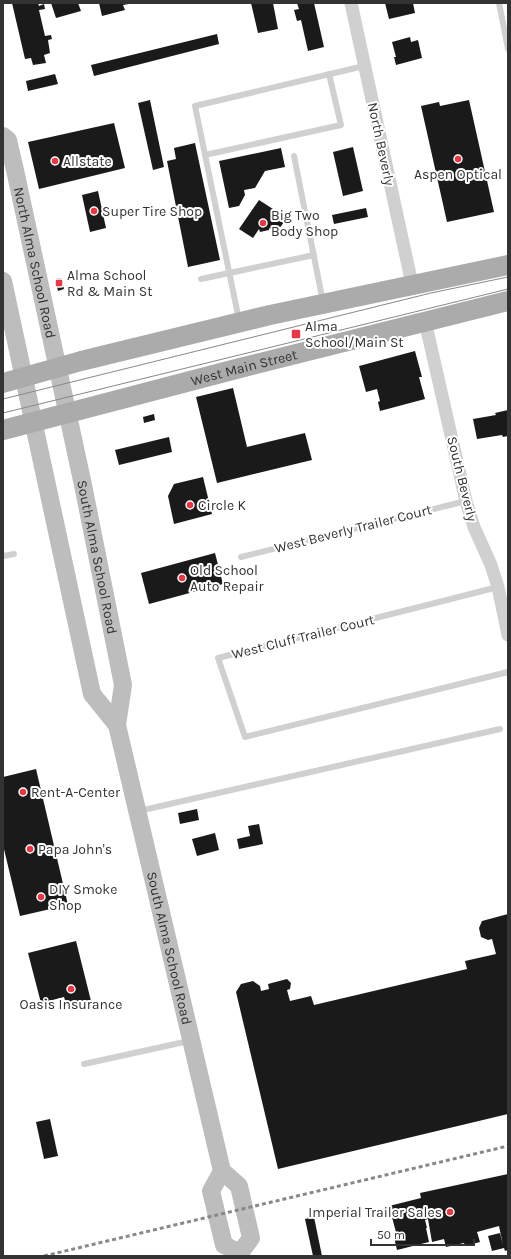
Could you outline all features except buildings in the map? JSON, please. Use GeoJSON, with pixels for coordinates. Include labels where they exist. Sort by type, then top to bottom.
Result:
{"type":"FeatureCollection","features":[{"type":"Feature","properties":{"kind":"main road","name":"North Alma School Road"},"geometry":{"type":"LineString","coordinates":[[3,136],[8,140],[63,391]]}},
{"type":"Feature","properties":{"kind":"main road"},"geometry":{"type":"LineString","coordinates":[[3,383],[58,367],[240,322],[508,264]]}},
{"type":"Feature","properties":{"kind":"main road"},"geometry":{"type":"LineString","coordinates":[[3,281],[23,378]]}},
{"type":"Feature","properties":{"kind":"main road","name":"West Main Street"},"geometry":{"type":"LineString","coordinates":[[3,430],[240,368],[508,301]]}},
{"type":"Feature","properties":{"kind":"main road","name":"South Alma School Road"},"geometry":{"type":"LineString","coordinates":[[23,378],[92,694],[117,725]]}},
{"type":"Feature","properties":{"kind":"main road","name":"South Alma School Road"},"geometry":{"type":"LineString","coordinates":[[63,391],[123,685],[117,725],[136,812],[192,1040],[222,1171]]}},
{"type":"Feature","properties":{"kind":"main road"},"geometry":{"type":"LineString","coordinates":[[222,1171],[240,1186],[251,1238],[240,1254],[224,1245],[211,1191],[222,1171]]}},
{"type":"Feature","properties":{"kind":"street","name":"North Beverly"},"geometry":{"type":"LineString","coordinates":[[351,3],[412,284]]}},
{"type":"Feature","properties":{"kind":"street","name":"South Beverly"},"geometry":{"type":"LineString","coordinates":[[425,321],[466,501],[474,527],[491,565],[498,587],[508,635]]}},
{"type":"Feature","properties":{"kind":"lane"},"geometry":{"type":"LineString","coordinates":[[499,3],[508,49]]}},
{"type":"Feature","properties":{"kind":"lane"},"geometry":{"type":"LineString","coordinates":[[240,322],[195,106],[364,66]]}},
{"type":"Feature","properties":{"kind":"lane"},"geometry":{"type":"LineString","coordinates":[[205,155],[341,125],[329,74]]}},
{"type":"Feature","properties":{"kind":"lane"},"geometry":{"type":"LineString","coordinates":[[294,156],[324,303]]}},
{"type":"Feature","properties":{"kind":"lane"},"geometry":{"type":"LineString","coordinates":[[202,279],[314,255]]}},
{"type":"Feature","properties":{"kind":"lane","name":"West Beverly Trailer Court"},"geometry":{"type":"LineString","coordinates":[[241,557],[466,501]]}},
{"type":"Feature","properties":{"kind":"lane"},"geometry":{"type":"LineString","coordinates":[[3,556],[14,554]]}},
{"type":"Feature","properties":{"kind":"lane","name":"West Cluff Trailer Court"},"geometry":{"type":"LineString","coordinates":[[498,587],[218,658],[244,737],[508,672]]}},
{"type":"Feature","properties":{"kind":"lane"},"geometry":{"type":"LineString","coordinates":[[136,812],[500,728]]}},
{"type":"Feature","properties":{"kind":"lane"},"geometry":{"type":"LineString","coordinates":[[84,1064],[192,1040]]}},
{"type":"Feature","properties":{"kind":"tram line"},"geometry":{"type":"LineString","coordinates":[[3,399],[431,293],[508,277]]}},
{"type":"Feature","properties":{"kind":"tram line"},"geometry":{"type":"LineString","coordinates":[[3,413],[508,289]]}},
{"type":"Feature","properties":{"kind":"railway"},"geometry":{"type":"LineString","coordinates":[[44,1256],[508,1146]]}},
{"type":"Feature","properties":{"kind":"place","name":"Aspen Optical"},"geometry":{"type":"Point","coordinates":[458,159]}},
{"type":"Feature","properties":{"kind":"place","name":"Allstate"},"geometry":{"type":"Point","coordinates":[55,161]}},
{"type":"Feature","properties":{"kind":"place","name":"Super Tire Shop"},"geometry":{"type":"Point","coordinates":[94,211]}},
{"type":"Feature","properties":{"kind":"place","name":"Big Two Body Shop"},"geometry":{"type":"Point","coordinates":[263,223]}},
{"type":"Feature","properties":{"kind":"place","name":"Alma School Rd & Main St"},"geometry":{"type":"Point","coordinates":[59,283]}},
{"type":"Feature","properties":{"kind":"place","name":"Alma School/Main St"},"geometry":{"type":"Point","coordinates":[296,334]}},
{"type":"Feature","properties":{"kind":"place","name":"Circle K"},"geometry":{"type":"Point","coordinates":[190,505]}},
{"type":"Feature","properties":{"kind":"place","name":"Old School Auto Repair"},"geometry":{"type":"Point","coordinates":[182,578]}},
{"type":"Feature","properties":{"kind":"place","name":"Rent-A-Center"},"geometry":{"type":"Point","coordinates":[23,792]}},
{"type":"Feature","properties":{"kind":"place","name":"Papa John's"},"geometry":{"type":"Point","coordinates":[30,849]}},
{"type":"Feature","properties":{"kind":"place","name":"DIY Smoke Shop"},"geometry":{"type":"Point","coordinates":[41,897]}},
{"type":"Feature","properties":{"kind":"place","name":"Oasis Insurance"},"geometry":{"type":"Point","coordinates":[71,989]}},
{"type":"Feature","properties":{"kind":"place","name":"Imperial Trailer Sales"},"geometry":{"type":"Point","coordinates":[450,1212]}}]}
